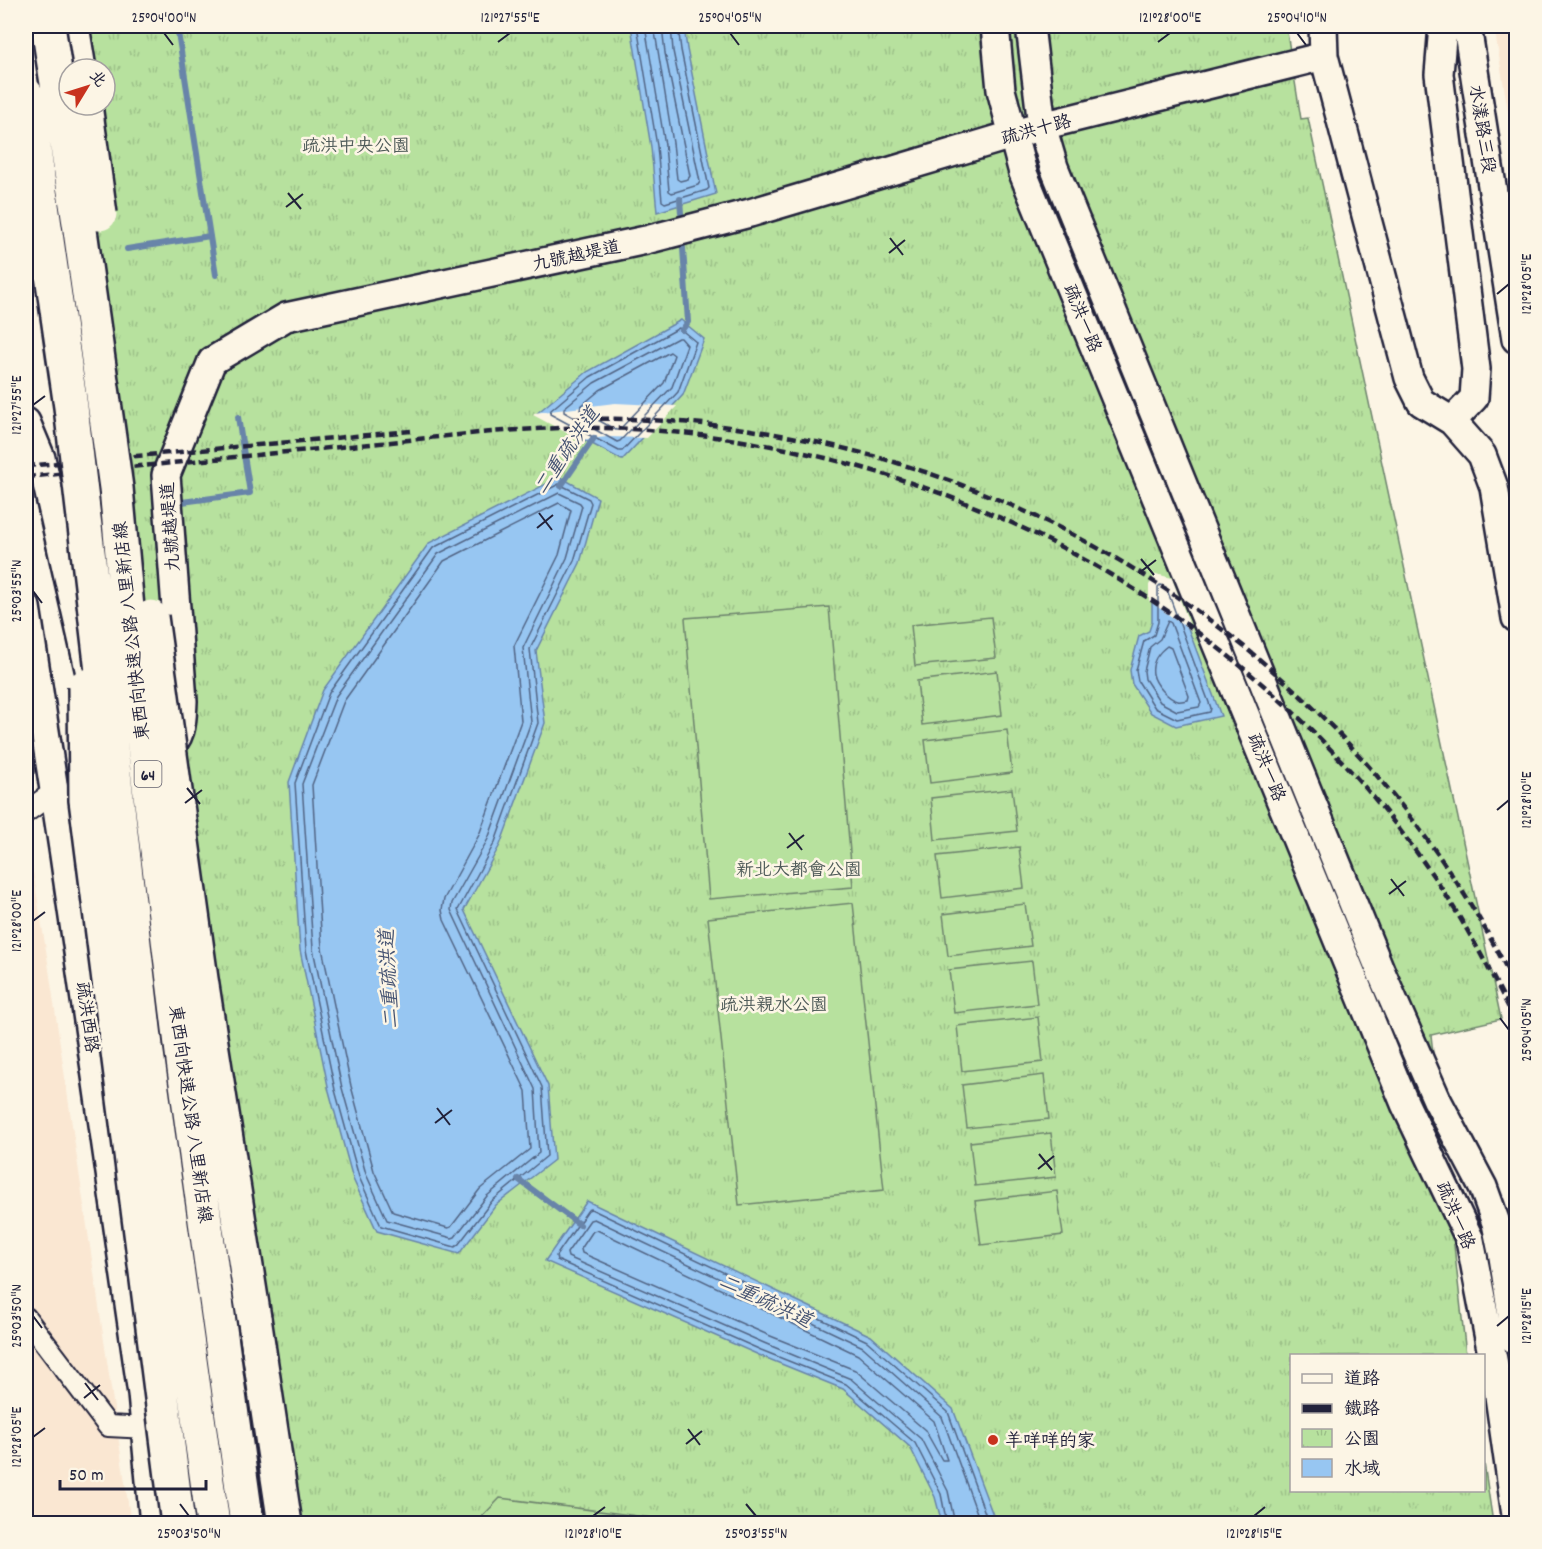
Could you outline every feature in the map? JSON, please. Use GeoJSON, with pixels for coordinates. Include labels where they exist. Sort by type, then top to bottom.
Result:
{"type":"FeatureCollection","features":[{"type":"Feature","properties":{"kind":"highway","name":"東西向快速公路 八里新店線"},"geometry":{"type":"LineString","coordinates":[[48,26],[79,223],[114,477],[127,608],[181,1045],[247,1524]]}},
{"type":"Feature","properties":{"kind":"highway"},"geometry":{"type":"LineString","coordinates":[[72,26],[77,57]]}},
{"type":"Feature","properties":{"kind":"highway","name":"東西向快速公路 八里新店線"},"geometry":{"type":"LineString","coordinates":[[26,94],[68,383],[146,1046],[213,1524]]}},
{"type":"Feature","properties":{"kind":"highway"},"geometry":{"type":"LineString","coordinates":[[87,117],[132,478],[201,979],[285,1524]]}},
{"type":"Feature","properties":{"kind":"highway"},"geometry":{"type":"LineString","coordinates":[[83,513],[86,801],[178,1524]]}},
{"type":"Feature","properties":{"kind":"highway"},"geometry":{"type":"LineString","coordinates":[[254,1318],[261,1524]]}},
{"type":"Feature","properties":{"kind":"street","name":"疏洪一路"},"geometry":{"type":"LineString","coordinates":[[995,26],[1001,90],[1023,173],[1405,1104],[1470,1240],[1496,1375],[1516,1515]]}},
{"type":"Feature","properties":{"kind":"street","name":"疏洪一路"},"geometry":{"type":"LineString","coordinates":[[1030,26],[1042,126],[1054,167],[1381,972],[1437,1100],[1483,1187],[1496,1223],[1516,1341]]}},
{"type":"Feature","properties":{"kind":"street"},"geometry":{"type":"LineString","coordinates":[[1323,26],[1324,56],[1409,378],[1421,402],[1452,421],[1482,455],[1494,487],[1516,618]]}},
{"type":"Feature","properties":{"kind":"street"},"geometry":{"type":"LineString","coordinates":[[1443,26],[1439,74],[1476,369],[1474,398],[1452,421]]}},
{"type":"Feature","properties":{"kind":"street","name":"水漾路三段"},"geometry":{"type":"LineString","coordinates":[[1467,26],[1516,339]]}},
{"type":"Feature","properties":{"kind":"street","name":"疏洪十路"},"geometry":{"type":"LineString","coordinates":[[750,213],[1042,126],[1324,56]]}},
{"type":"Feature","properties":{"kind":"street","name":"九號越堤道"},"geometry":{"type":"LineString","coordinates":[[26,422],[41,458],[107,748],[130,758],[162,753],[173,745],[180,732],[183,701],[166,475],[212,361],[286,317],[646,240],[750,213]]}},
{"type":"Feature","properties":{"kind":"street","name":"疏洪西路"},"geometry":{"type":"LineString","coordinates":[[26,607],[147,1428],[167,1524]]}},
{"type":"Feature","properties":{"kind":"street"},"geometry":{"type":"LineString","coordinates":[[26,812],[54,792]]}},
{"type":"Feature","properties":{"kind":"street"},"geometry":{"type":"LineString","coordinates":[[26,1318],[108,1426],[147,1428]]}},
{"type":"Feature","properties":{"kind":"street","name":"疏洪西路"},"geometry":{"type":"LineString","coordinates":[[147,1428],[154,1524]]}},
{"type":"Feature","properties":{"kind":"shaded area"},"geometry":{"type":"Polygon","coordinates":[[[1494,26],[1516,26],[1516,160],[1494,26]]]}},
{"type":"Feature","properties":{"kind":"shaded area"},"geometry":{"type":"Polygon","coordinates":[[[26,829],[47,956],[131,1523],[26,1523],[26,829]]]}},
{"type":"Feature","properties":{"kind":"green space","name":"疏洪親水公園"},"geometry":{"type":"Polygon","coordinates":[[[63,26],[1286,26],[1301,119],[1308,118],[1501,1019],[1431,1035],[1466,1354],[1290,1354],[1290,1492],[1485,1492],[1485,1470],[1493,1523],[275,1523],[76,117],[117,117],[117,57],[67,57],[63,26]]]}},
{"type":"Feature","properties":{"kind":"green space","name":"新北大都會公園"},"geometry":{"type":"Polygon","coordinates":[[[829,607],[853,887],[709,899],[685,618],[829,607]]]}},
{"type":"Feature","properties":{"kind":"green space"},"geometry":{"type":"Polygon","coordinates":[[[991,617],[996,658],[915,666],[911,625],[991,617]]]}},
{"type":"Feature","properties":{"kind":"green space"},"geometry":{"type":"Polygon","coordinates":[[[997,671],[1002,715],[922,725],[917,681],[997,671]]]}},
{"type":"Feature","properties":{"kind":"green space"},"geometry":{"type":"Polygon","coordinates":[[[1007,730],[1012,773],[930,783],[925,740],[1007,730]]]}},
{"type":"Feature","properties":{"kind":"green space"},"geometry":{"type":"Polygon","coordinates":[[[1012,789],[1017,831],[935,840],[931,798],[1012,789]]]}},
{"type":"Feature","properties":{"kind":"green space"},"geometry":{"type":"Polygon","coordinates":[[[1019,847],[1024,888],[942,898],[937,856],[1019,847]]]}},
{"type":"Feature","properties":{"kind":"green space"},"geometry":{"type":"Polygon","coordinates":[[[853,903],[884,1190],[739,1205],[708,918],[853,903]]]}},
{"type":"Feature","properties":{"kind":"green space"},"geometry":{"type":"Polygon","coordinates":[[[1025,904],[1031,946],[948,956],[943,914],[1025,904]]]}},
{"type":"Feature","properties":{"kind":"green space"},"geometry":{"type":"Polygon","coordinates":[[[1032,961],[1037,1004],[954,1013],[949,970],[1032,961]]]}},
{"type":"Feature","properties":{"kind":"green space"},"geometry":{"type":"Polygon","coordinates":[[[1038,1017],[1043,1062],[962,1071],[957,1026],[1038,1017]]]}},
{"type":"Feature","properties":{"kind":"green space"},"geometry":{"type":"Polygon","coordinates":[[[1044,1075],[1049,1119],[967,1128],[962,1085],[1044,1075]]]}},
{"type":"Feature","properties":{"kind":"green space"},"geometry":{"type":"Polygon","coordinates":[[[1051,1133],[1056,1177],[975,1186],[970,1142],[1051,1133]]]}},
{"type":"Feature","properties":{"kind":"green space"},"geometry":{"type":"Polygon","coordinates":[[[1057,1191],[1063,1235],[981,1245],[975,1201],[1057,1191]]]}},
{"type":"Feature","properties":{"kind":"green space"},"geometry":{"type":"Polygon","coordinates":[[[500,1498],[691,1523],[476,1523],[500,1498]]]}},
{"type":"Feature","properties":{"kind":"water"},"geometry":{"type":"Polygon","coordinates":[[[631,26],[684,26],[716,194],[657,212],[651,147],[631,26]]]}},
{"type":"Feature","properties":{"kind":"water"},"geometry":{"type":"Polygon","coordinates":[[[681,320],[704,339],[683,395],[622,460],[536,414],[587,372],[681,320]]]}},
{"type":"Feature","properties":{"kind":"water"},"geometry":{"type":"Polygon","coordinates":[[[560,477],[598,498],[580,563],[536,651],[545,723],[500,845],[464,910],[548,1086],[554,1160],[496,1205],[459,1254],[377,1231],[353,1179],[329,1091],[300,950],[289,782],[323,690],[429,543],[560,477]]]}},
{"type":"Feature","properties":{"kind":"water"},"geometry":{"type":"Polygon","coordinates":[[[1170,580],[1221,716],[1176,726],[1151,713],[1132,684],[1130,670],[1139,636],[1149,631],[1152,622],[1152,585],[1170,580]]]}},
{"type":"Feature","properties":{"kind":"water"},"geometry":{"type":"Polygon","coordinates":[[[587,1201],[871,1336],[953,1409],[996,1523],[942,1523],[935,1497],[910,1447],[843,1389],[759,1355],[545,1261],[587,1201]]]}},
{"type":"Feature","properties":{"kind":"pier"},"geometry":{"type":"Polygon","coordinates":[[[615,403],[677,406],[647,438],[607,437],[580,440],[533,415],[534,413],[615,403]]]}},
{"type":"Feature","properties":{"kind":"pier"},"geometry":{"type":"Polygon","coordinates":[[[1156,574],[1172,578],[1192,631],[1149,601],[1149,585],[1156,574]]]}},
{"type":"Feature","properties":{"kind":"waterway"},"geometry":{"type":"LineString","coordinates":[[177,26],[216,275]]}},
{"type":"Feature","properties":{"kind":"waterway","name":"二重疏洪道"},"geometry":{"type":"LineString","coordinates":[[680,199],[681,213]]}},
{"type":"Feature","properties":{"kind":"waterway"},"geometry":{"type":"LineString","coordinates":[[127,249],[210,236]]}},
{"type":"Feature","properties":{"kind":"waterway","name":"二重疏洪道"},"geometry":{"type":"LineString","coordinates":[[682,330],[688,322],[683,248]]}},
{"type":"Feature","properties":{"kind":"waterway"},"geometry":{"type":"LineString","coordinates":[[182,502],[250,493],[238,417]]}},
{"type":"Feature","properties":{"kind":"waterway","name":"二重疏洪道"},"geometry":{"type":"LineString","coordinates":[[561,486],[594,438]]}},
{"type":"Feature","properties":{"kind":"waterway","name":"二重疏洪道"},"geometry":{"type":"LineString","coordinates":[[518,1179],[580,1225]]}},
{"type":"Feature","properties":{"kind":"railway"},"geometry":{"type":"LineString","coordinates":[[573,419],[720,426],[863,453],[1000,500],[1128,565],[1245,648],[1351,746],[1442,860],[1516,987]]}},
{"type":"Feature","properties":{"kind":"railway"},"geometry":{"type":"LineString","coordinates":[[26,477],[488,432],[605,428],[729,439],[850,464],[967,504],[1078,556],[1182,621],[1278,698],[1365,787],[1440,886],[1461,919],[1516,1022]]}},
{"type":"Feature","properties":{"kind":"railway"},"geometry":{"type":"LineString","coordinates":[[26,466],[411,431]]}},
{"type":"Feature","properties":{"kind":"place","name":"羊咩咩的家"},"geometry":{"type":"Point","coordinates":[993,1440]}},
{"type":"Feature","properties":{"kind":"park label","name":"疏洪中央公園"},"geometry":{"type":"Point","coordinates":[356,145]}}]}
